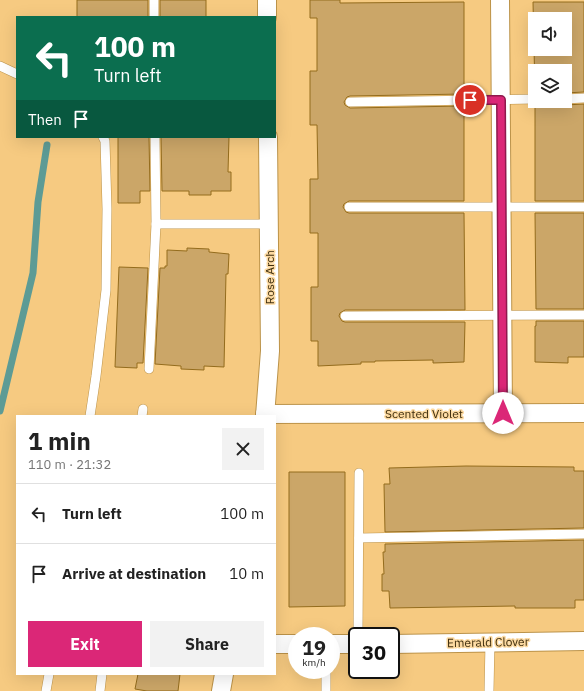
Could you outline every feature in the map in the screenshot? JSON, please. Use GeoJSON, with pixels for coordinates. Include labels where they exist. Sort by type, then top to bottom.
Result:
{"type":"FeatureCollection","features":[{"type":"Feature","properties":{"kind":"street"},"geometry":{"type":"LineString","coordinates":[[267,0],[268,16]]}},
{"type":"Feature","properties":{"kind":"street"},"geometry":{"type":"LineString","coordinates":[[500,0],[503,413]]}},
{"type":"Feature","properties":{"kind":"street","name":"Rose Arch"},"geometry":{"type":"LineString","coordinates":[[265,415],[270,351],[268,138]]}},
{"type":"Feature","properties":{"kind":"street","name":"Scented Violet"},"geometry":{"type":"LineString","coordinates":[[265,415],[584,413]]}},
{"type":"Feature","properties":{"kind":"street","name":"Emerald Clover"},"geometry":{"type":"LineString","coordinates":[[400,644],[584,641]]}},
{"type":"Feature","properties":{"kind":"street"},"geometry":{"type":"LineString","coordinates":[[276,644],[288,644]]}},
{"type":"Feature","properties":{"kind":"street"},"geometry":{"type":"LineString","coordinates":[[221,691],[224,675]]}},
{"type":"Feature","properties":{"kind":"lane"},"geometry":{"type":"LineString","coordinates":[[154,0],[154,16]]}},
{"type":"Feature","properties":{"kind":"lane"},"geometry":{"type":"LineString","coordinates":[[0,66],[16,74]]}},
{"type":"Feature","properties":{"kind":"lane"},"geometry":{"type":"LineString","coordinates":[[572,99],[584,98]]}},
{"type":"Feature","properties":{"kind":"lane"},"geometry":{"type":"LineString","coordinates":[[350,102],[528,99]]}},
{"type":"Feature","properties":{"kind":"lane"},"geometry":{"type":"LineString","coordinates":[[90,415],[106,290],[107,209],[105,141],[104,138]]}},
{"type":"Feature","properties":{"kind":"lane"},"geometry":{"type":"LineString","coordinates":[[149,369],[156,224],[155,138]]}},
{"type":"Feature","properties":{"kind":"lane"},"geometry":{"type":"LineString","coordinates":[[349,207],[584,207]]}},
{"type":"Feature","properties":{"kind":"lane"},"geometry":{"type":"LineString","coordinates":[[156,224],[268,224]]}},
{"type":"Feature","properties":{"kind":"lane"},"geometry":{"type":"LineString","coordinates":[[346,316],[584,315]]}},
{"type":"Feature","properties":{"kind":"lane"},"geometry":{"type":"LineString","coordinates":[[358,627],[359,473]]}},
{"type":"Feature","properties":{"kind":"lane"},"geometry":{"type":"LineString","coordinates":[[359,538],[584,534]]}},
{"type":"Feature","properties":{"kind":"lane"},"geometry":{"type":"LineString","coordinates":[[490,642],[490,691]]}},
{"type":"Feature","properties":{"kind":"lane"},"geometry":{"type":"LineString","coordinates":[[46,691],[48,675]]}},
{"type":"Feature","properties":{"kind":"lane"},"geometry":{"type":"LineString","coordinates":[[100,691],[102,675]]}},
{"type":"Feature","properties":{"kind":"lane"},"geometry":{"type":"LineString","coordinates":[[326,679],[326,691]]}},
{"type":"Feature","properties":{"kind":"building"},"geometry":{"type":"Polygon","coordinates":[[[77,0],[148,0],[148,16],[77,16],[77,0]]]}},
{"type":"Feature","properties":{"kind":"building"},"geometry":{"type":"Polygon","coordinates":[[[160,0],[206,0],[206,16],[160,16],[160,0]]]}},
{"type":"Feature","properties":{"kind":"building"},"geometry":{"type":"Polygon","coordinates":[[[310,0],[340,0],[340,3],[464,2],[464,94],[350,96],[347,97],[344,102],[345,105],[350,108],[464,106],[464,201],[349,201],[344,204],[343,207],[346,212],[349,213],[464,213],[465,310],[345,310],[340,313],[339,316],[342,321],[345,322],[465,322],[464,362],[433,363],[433,360],[375,361],[361,362],[361,364],[318,366],[318,341],[311,341],[311,287],[318,287],[318,233],[310,233],[310,179],[318,179],[317,125],[310,125],[310,71],[317,71],[317,18],[310,18],[310,0]]]}},
{"type":"Feature","properties":{"kind":"building"},"geometry":{"type":"Polygon","coordinates":[[[533,2],[584,2],[584,92],[572,93],[572,64],[534,64],[534,56],[572,56],[572,12],[533,12],[533,2]]]}},
{"type":"Feature","properties":{"kind":"building"},"geometry":{"type":"Polygon","coordinates":[[[584,104],[584,201],[535,201],[535,108],[572,108],[572,105],[584,104]]]}},
{"type":"Feature","properties":{"kind":"building"},"geometry":{"type":"Polygon","coordinates":[[[118,138],[149,138],[150,191],[140,191],[140,203],[118,203],[118,138]]]}},
{"type":"Feature","properties":{"kind":"building"},"geometry":{"type":"Polygon","coordinates":[[[161,138],[229,138],[228,172],[231,172],[231,191],[211,191],[211,195],[189,195],[189,191],[162,191],[161,138]]]}},
{"type":"Feature","properties":{"kind":"building"},"geometry":{"type":"Polygon","coordinates":[[[535,213],[584,213],[584,309],[536,309],[535,213]]]}},
{"type":"Feature","properties":{"kind":"building"},"geometry":{"type":"Polygon","coordinates":[[[187,248],[209,249],[209,252],[229,254],[228,274],[226,274],[224,367],[204,366],[204,370],[181,369],[181,366],[155,364],[160,268],[165,268],[165,266],[167,266],[167,250],[187,251],[187,248]]]}},
{"type":"Feature","properties":{"kind":"building"},"geometry":{"type":"Polygon","coordinates":[[[119,267],[148,268],[143,363],[137,363],[137,368],[115,367],[119,267]]]}},
{"type":"Feature","properties":{"kind":"building"},"geometry":{"type":"Polygon","coordinates":[[[536,321],[584,321],[584,357],[568,357],[568,363],[535,362],[536,321]]]}},
{"type":"Feature","properties":{"kind":"building"},"geometry":{"type":"Polygon","coordinates":[[[466,466],[574,467],[574,471],[584,471],[584,528],[385,532],[384,484],[390,484],[389,468],[466,466]]]}},
{"type":"Feature","properties":{"kind":"building"},"geometry":{"type":"Polygon","coordinates":[[[289,472],[345,472],[345,606],[289,607],[289,472]]]}},
{"type":"Feature","properties":{"kind":"building"},"geometry":{"type":"Polygon","coordinates":[[[584,540],[584,600],[575,600],[575,608],[515,608],[515,606],[390,608],[389,591],[382,591],[382,574],[384,574],[383,552],[385,552],[385,544],[584,540]]]}},
{"type":"Feature","properties":{"kind":"building"},"geometry":{"type":"Polygon","coordinates":[[[138,675],[180,675],[178,691],[147,691],[135,689],[138,675]]]}},
{"type":"Feature","properties":{"kind":"waterway"},"geometry":{"type":"LineString","coordinates":[[0,411],[33,273],[38,202],[47,145]]}},
{"type":"Feature","properties":{"kind":"route"},"geometry":{"type":"LineString","coordinates":[[470,100],[501,100],[503,413]]}}]}
